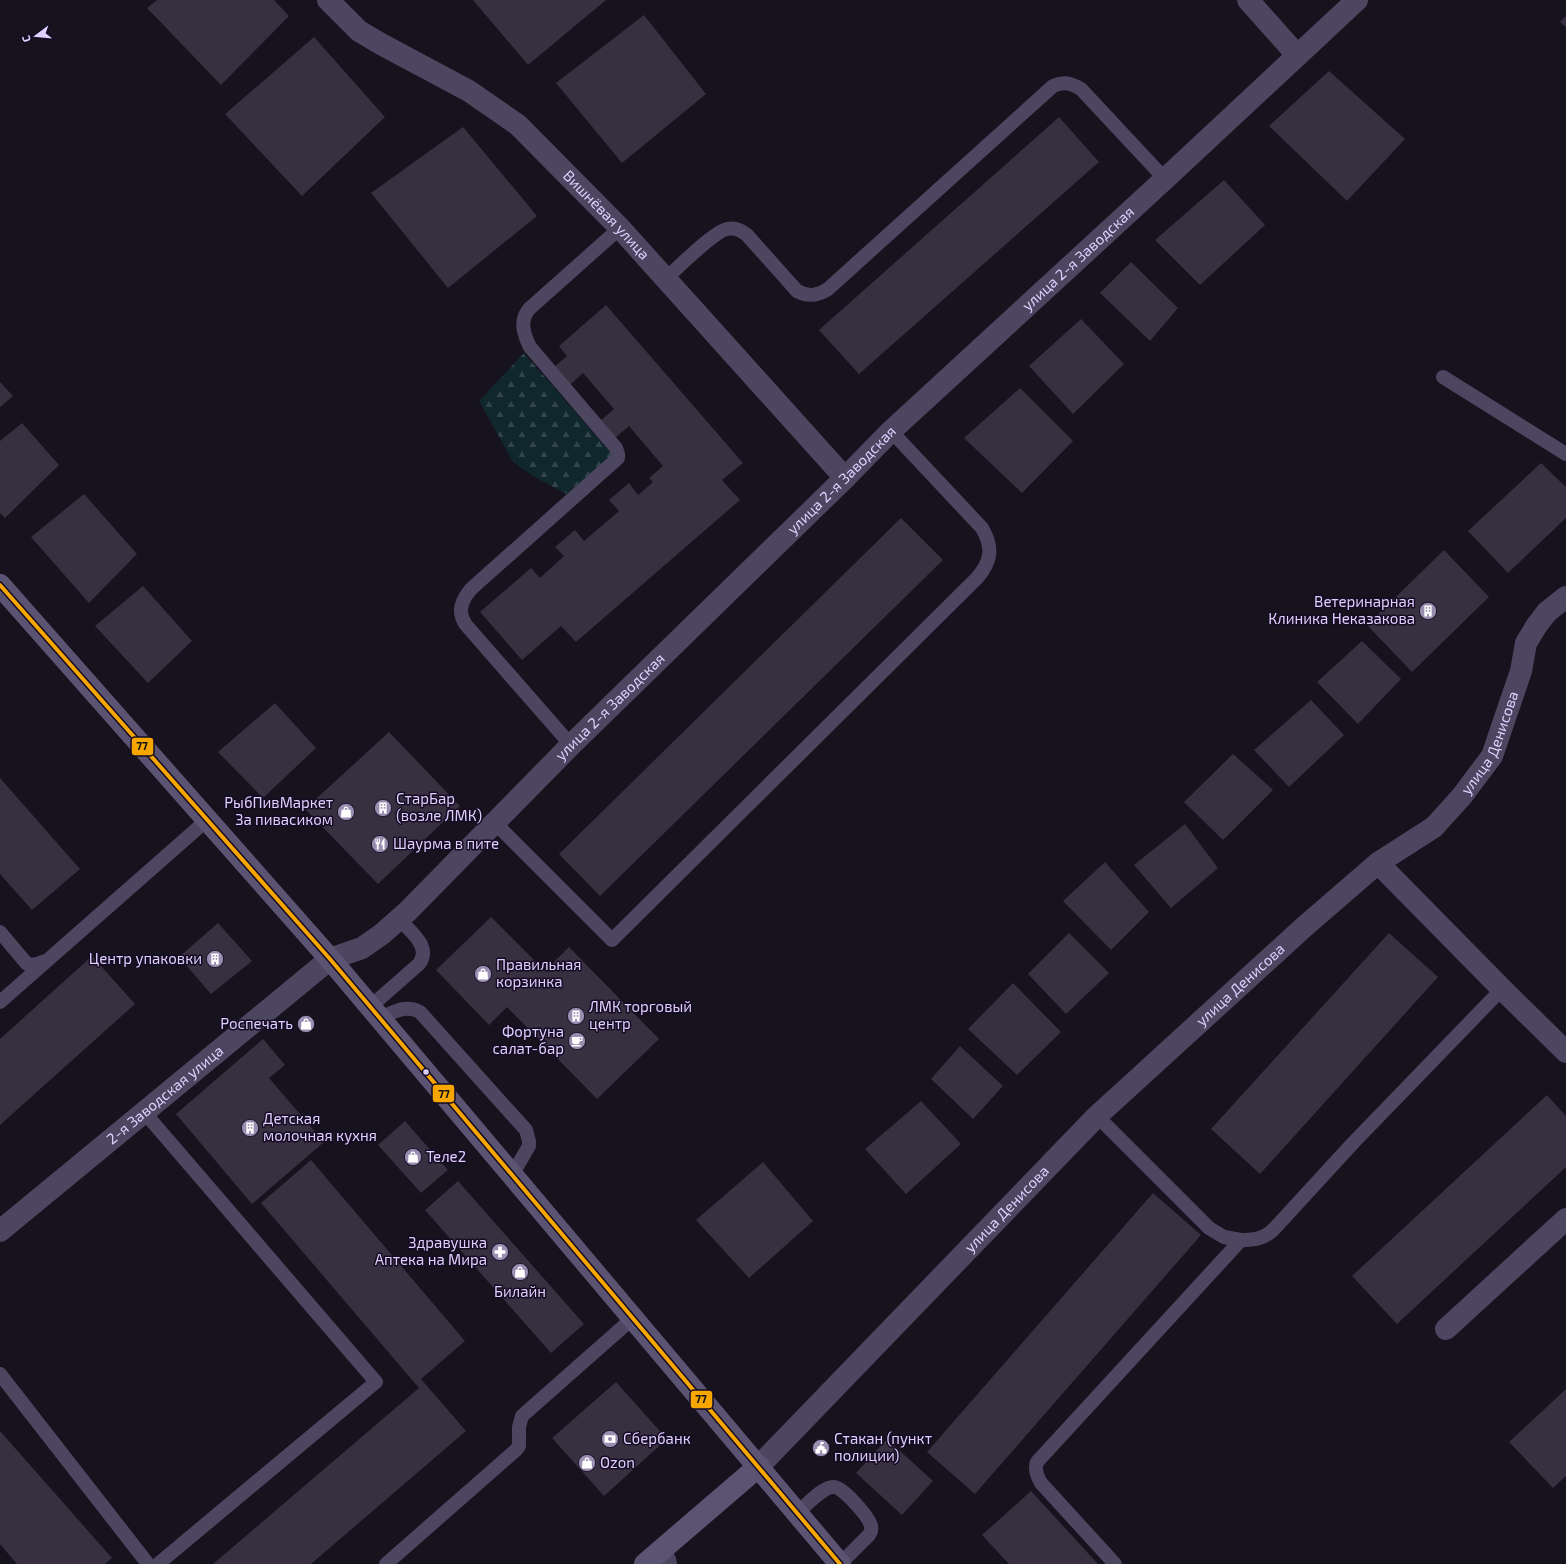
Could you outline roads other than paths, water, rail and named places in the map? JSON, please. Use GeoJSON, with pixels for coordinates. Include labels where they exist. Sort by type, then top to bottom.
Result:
{"type":"FeatureCollection","features":[{"type":"Feature","properties":{"kind":"street","name":"Вишнёвая улица"},"geometry":{"type":"LineString","coordinates":[[328,0],[359,31],[469,91],[518,125],[620,228],[845,478]]}},
{"type":"Feature","properties":{"kind":"street"},"geometry":{"type":"LineString","coordinates":[[1248,0],[1297,55]]}},
{"type":"Feature","properties":{"kind":"street","name":"улица 2-я Заводская"},"geometry":{"type":"LineString","coordinates":[[330,959],[362,948],[382,934],[399,919],[572,745],[845,478],[890,431],[1165,179],[1357,0]]}},
{"type":"Feature","properties":{"kind":"street"},"geometry":{"type":"LineString","coordinates":[[0,585],[330,959],[759,1466],[840,1564]]}},
{"type":"Feature","properties":{"kind":"street","name":"улица Денисова"},"geometry":{"type":"LineString","coordinates":[[645,1564],[666,1557],[759,1466],[1097,1116],[1304,927],[1378,863],[1434,827],[1462,796],[1492,756],[1522,671],[1526,643],[1536,625],[1547,612],[1566,597]]}},
{"type":"Feature","properties":{"kind":"street"},"geometry":{"type":"LineString","coordinates":[[1378,863],[1566,1052]]}},
{"type":"Feature","properties":{"kind":"street","name":"2-я Заводская улица"},"geometry":{"type":"LineString","coordinates":[[0,1231],[330,959]]}},
{"type":"Feature","properties":{"kind":"street"},"geometry":{"type":"LineString","coordinates":[[1446,1329],[1566,1219]]}},
{"type":"Feature","properties":{"kind":"lane"},"geometry":{"type":"LineString","coordinates":[[666,278],[721,231],[737,229],[747,235],[797,291],[806,295],[821,294],[1052,86],[1059,83],[1074,85],[1080,89],[1165,179]]}},
{"type":"Feature","properties":{"kind":"lane"},"geometry":{"type":"LineString","coordinates":[[572,745],[466,626],[460,612],[462,601],[471,589],[618,458],[616,448],[530,347],[523,327],[524,316],[529,309],[620,228]]}},
{"type":"Feature","properties":{"kind":"lane"},"geometry":{"type":"LineString","coordinates":[[1444,377],[1566,454]]}},
{"type":"Feature","properties":{"kind":"lane"},"geometry":{"type":"LineString","coordinates":[[495,823],[612,940],[977,578],[989,560],[989,547],[986,534],[890,431]]}},
{"type":"Feature","properties":{"kind":"lane"},"geometry":{"type":"LineString","coordinates":[[0,1002],[207,820]]}},
{"type":"Feature","properties":{"kind":"lane"},"geometry":{"type":"LineString","coordinates":[[375,1012],[422,959],[422,947],[419,940],[399,919]]}},
{"type":"Feature","properties":{"kind":"lane"},"geometry":{"type":"LineString","coordinates":[[0,932],[27,964],[34,966],[39,965],[52,957]]}},
{"type":"Feature","properties":{"kind":"lane"},"geometry":{"type":"LineString","coordinates":[[1097,1116],[1209,1228],[1224,1237],[1241,1240],[1260,1238],[1268,1235],[1274,1229],[1353,1143],[1502,989]]}},
{"type":"Feature","properties":{"kind":"lane"},"geometry":{"type":"LineString","coordinates":[[375,1012],[404,1008],[410,1008],[420,1012],[526,1130],[530,1141],[529,1146],[512,1175]]}},
{"type":"Feature","properties":{"kind":"lane"},"geometry":{"type":"LineString","coordinates":[[144,1112],[376,1382],[158,1564]]}},
{"type":"Feature","properties":{"kind":"lane"},"geometry":{"type":"LineString","coordinates":[[1115,1564],[1041,1483],[1036,1474],[1037,1462],[1241,1240]]}},
{"type":"Feature","properties":{"kind":"lane"},"geometry":{"type":"LineString","coordinates":[[386,1564],[516,1450],[519,1446],[519,1427],[522,1416],[633,1318]]}},
{"type":"Feature","properties":{"kind":"lane"},"geometry":{"type":"LineString","coordinates":[[0,1374],[148,1564]]}},
{"type":"Feature","properties":{"kind":"lane"},"geometry":{"type":"LineString","coordinates":[[797,1513],[825,1489],[835,1486],[843,1490],[868,1518],[871,1525],[869,1535],[840,1564]]}},
{"type":"Feature","properties":{"kind":"place","name":"Ветеринарная Клиника Неказакова"},"geometry":{"type":"Point","coordinates":[1428,611]}},
{"type":"Feature","properties":{"kind":"place","name":"СтарБар (возле ЛМК)"},"geometry":{"type":"Point","coordinates":[383,808]}},
{"type":"Feature","properties":{"kind":"place","name":"РыбПивМаркет За пивасиком"},"geometry":{"type":"Point","coordinates":[346,812]}},
{"type":"Feature","properties":{"kind":"place","name":"Шаурма в пите"},"geometry":{"type":"Point","coordinates":[380,844]}},
{"type":"Feature","properties":{"kind":"place","name":"Центр упаковки"},"geometry":{"type":"Point","coordinates":[215,959]}},
{"type":"Feature","properties":{"kind":"place","name":"Правильная корзинка"},"geometry":{"type":"Point","coordinates":[483,974]}},
{"type":"Feature","properties":{"kind":"place","name":"ЛМК торговый центр"},"geometry":{"type":"Point","coordinates":[576,1016]}},
{"type":"Feature","properties":{"kind":"place","name":"Роспечать"},"geometry":{"type":"Point","coordinates":[306,1024]}},
{"type":"Feature","properties":{"kind":"place","name":"Фортуна салат-бар"},"geometry":{"type":"Point","coordinates":[577,1041]}},
{"type":"Feature","properties":{"kind":"place","name":"Детская молочная кухня"},"geometry":{"type":"Point","coordinates":[250,1128]}},
{"type":"Feature","properties":{"kind":"place","name":"Теле2"},"geometry":{"type":"Point","coordinates":[413,1157]}},
{"type":"Feature","properties":{"kind":"place","name":"Здравушка Аптека на Мира"},"geometry":{"type":"Point","coordinates":[500,1252]}},
{"type":"Feature","properties":{"kind":"place","name":"Билайн"},"geometry":{"type":"Point","coordinates":[520,1272]}},
{"type":"Feature","properties":{"kind":"place","name":"Сбербанк"},"geometry":{"type":"Point","coordinates":[610,1439]}},
{"type":"Feature","properties":{"kind":"place","name":"Стакан (пункт полиции)"},"geometry":{"type":"Point","coordinates":[821,1448]}},
{"type":"Feature","properties":{"kind":"place","name":"Ozon"},"geometry":{"type":"Point","coordinates":[587,1463]}}]}
